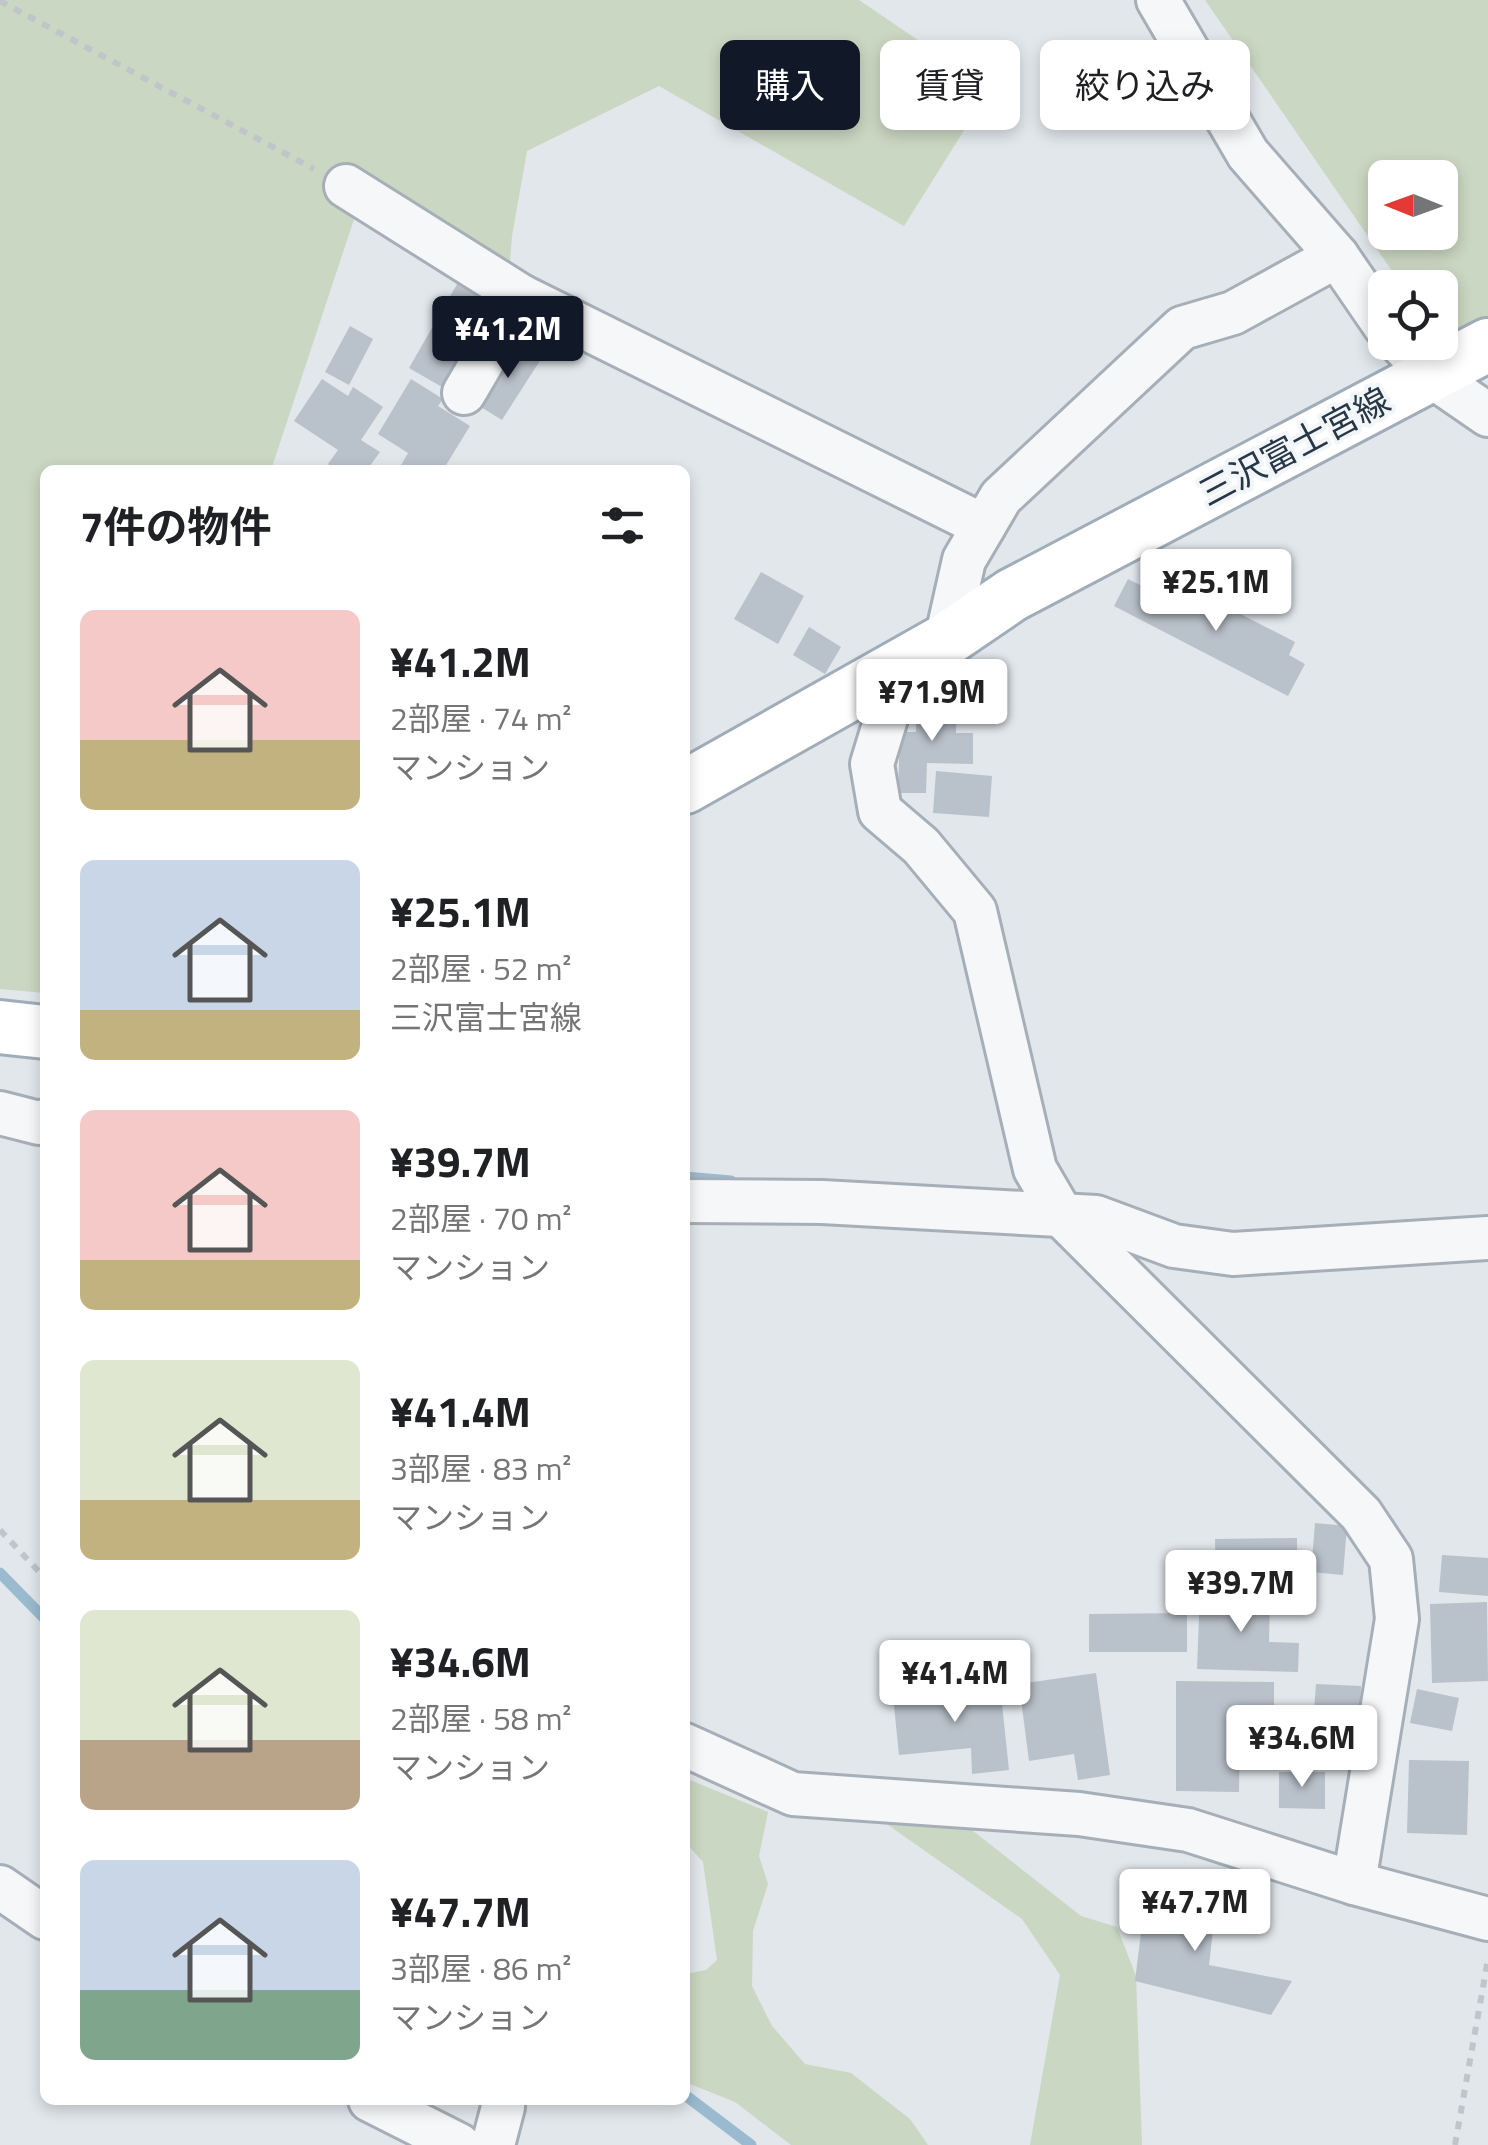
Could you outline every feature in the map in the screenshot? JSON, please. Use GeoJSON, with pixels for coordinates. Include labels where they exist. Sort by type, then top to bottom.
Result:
{"type":"FeatureCollection","features":[{"type":"Feature","properties":{"kind":"main road","name":"三沢富士宮線"},"geometry":{"type":"LineString","coordinates":[[1458,351],[1488,346]]}},
{"type":"Feature","properties":{"kind":"main road","name":"三沢富士宮線"},"geometry":{"type":"LineString","coordinates":[[690,784],[924,653],[1012,595],[1413,360]]}},
{"type":"Feature","properties":{"kind":"main road"},"geometry":{"type":"LineString","coordinates":[[0,1027],[40,1031]]}},
{"type":"Feature","properties":{"kind":"street"},"geometry":{"type":"LineString","coordinates":[[1158,0],[1248,154],[1336,256],[1368,302]]}},
{"type":"Feature","properties":{"kind":"street"},"geometry":{"type":"LineString","coordinates":[[346,186],[521,296],[984,526]]}},
{"type":"Feature","properties":{"kind":"street"},"geometry":{"type":"LineString","coordinates":[[1336,256],[1233,313],[1182,328],[1001,496],[964,560],[872,764],[880,811],[921,846],[974,911],[1035,1170],[1062,1218],[1361,1514],[1391,1559],[1397,1620],[1354,1882]]}},
{"type":"Feature","properties":{"kind":"street"},"geometry":{"type":"LineString","coordinates":[[464,393],[521,296]]}},
{"type":"Feature","properties":{"kind":"street"},"geometry":{"type":"LineString","coordinates":[[1416,360],[1488,415]]}},
{"type":"Feature","properties":{"kind":"street"},"geometry":{"type":"LineString","coordinates":[[690,1200],[946,1208],[1096,1218],[1174,1246],[1234,1254],[1488,1238]]}},
{"type":"Feature","properties":{"kind":"street"},"geometry":{"type":"LineString","coordinates":[[690,1747],[793,1794],[1079,1814],[1188,1830],[1488,1919]]}},
{"type":"Feature","properties":{"kind":"street"},"geometry":{"type":"LineString","coordinates":[[0,1887],[40,1915]]}},
{"type":"Feature","properties":{"kind":"street"},"geometry":{"type":"LineString","coordinates":[[380,2105],[459,2145]]}},
{"type":"Feature","properties":{"kind":"street"},"geometry":{"type":"LineString","coordinates":[[493,2145],[503,2105]]}},
{"type":"Feature","properties":{"kind":"path"},"geometry":{"type":"LineString","coordinates":[[0,1],[346,186]]}},
{"type":"Feature","properties":{"kind":"path"},"geometry":{"type":"LineString","coordinates":[[0,1530],[40,1573]]}},
{"type":"Feature","properties":{"kind":"path"},"geometry":{"type":"LineString","coordinates":[[1455,2145],[1488,1959]]}},
{"type":"Feature","properties":{"kind":"green space"},"geometry":{"type":"Polygon","coordinates":[[[0,0],[859,0],[918,40],[880,40],[880,130],[964,130],[904,226],[736,130],[860,130],[860,40],[720,40],[720,121],[659,86],[527,151],[509,275],[367,180],[273,465],[40,465],[40,993],[0,989],[0,0]]]}},
{"type":"Feature","properties":{"kind":"green space"},"geometry":{"type":"Polygon","coordinates":[[[1205,0],[1488,0],[1488,372],[1458,353],[1458,270],[1391,270],[1377,250],[1458,250],[1458,160],[1368,160],[1368,236],[1250,65],[1250,40],[1233,40],[1205,0]]]}},
{"type":"Feature","properties":{"kind":"green space"},"geometry":{"type":"Polygon","coordinates":[[[690,1780],[768,1812],[759,1856],[768,1884],[753,1931],[752,1986],[772,2026],[805,2064],[851,2073],[910,2119],[928,2145],[791,2145],[735,2102],[690,2084],[690,1973],[706,1970],[717,1960],[703,1862],[690,1848],[690,1780]]]}},
{"type":"Feature","properties":{"kind":"green space"},"geometry":{"type":"Polygon","coordinates":[[[871,1813],[963,1823],[1081,1916],[1117,1927],[1136,1976],[1142,2145],[1030,2145],[1060,1975],[1022,1919],[871,1813]]]}},
{"type":"Feature","properties":{"kind":"building"},"geometry":{"type":"Polygon","coordinates":[[[460,279],[499,302],[449,391],[409,368],[460,279]]]}},
{"type":"Feature","properties":{"kind":"building"},"geometry":{"type":"Polygon","coordinates":[[[350,326],[373,339],[349,385],[325,372],[350,326]]]}},
{"type":"Feature","properties":{"kind":"building"},"geometry":{"type":"Polygon","coordinates":[[[514,343],[541,359],[502,420],[476,404],[514,343]]]}},
{"type":"Feature","properties":{"kind":"building"},"geometry":{"type":"Polygon","coordinates":[[[322,379],[348,396],[353,387],[383,407],[361,440],[380,452],[371,465],[330,465],[338,450],[294,421],[322,379]]]}},
{"type":"Feature","properties":{"kind":"building"},"geometry":{"type":"Polygon","coordinates":[[[411,379],[443,399],[438,406],[470,426],[446,465],[401,465],[408,453],[378,434],[411,379]]]}},
{"type":"Feature","properties":{"kind":"building"},"geometry":{"type":"Polygon","coordinates":[[[761,572],[804,596],[778,644],[734,619],[761,572]]]}},
{"type":"Feature","properties":{"kind":"building"},"geometry":{"type":"Polygon","coordinates":[[[1128,579],[1152,591],[1156,581],[1224,617],[1229,608],[1295,642],[1289,655],[1305,664],[1288,696],[1114,606],[1128,579]]]}},
{"type":"Feature","properties":{"kind":"building"},"geometry":{"type":"Polygon","coordinates":[[[809,627],[841,647],[825,674],[793,655],[809,627]]]}},
{"type":"Feature","properties":{"kind":"building"},"geometry":{"type":"Polygon","coordinates":[[[916,698],[957,699],[956,733],[973,733],[973,764],[927,763],[926,793],[898,793],[900,732],[916,732],[916,698]]]}},
{"type":"Feature","properties":{"kind":"building"},"geometry":{"type":"Polygon","coordinates":[[[936,771],[992,776],[989,817],[933,813],[936,771]]]}},
{"type":"Feature","properties":{"kind":"building"},"geometry":{"type":"Polygon","coordinates":[[[1315,1523],[1347,1526],[1343,1575],[1311,1572],[1315,1523]]]}},
{"type":"Feature","properties":{"kind":"building"},"geometry":{"type":"Polygon","coordinates":[[[1297,1538],[1297,1583],[1216,1584],[1215,1539],[1297,1538]]]}},
{"type":"Feature","properties":{"kind":"building"},"geometry":{"type":"Polygon","coordinates":[[[1442,1555],[1488,1558],[1488,1596],[1439,1592],[1442,1555]]]}},
{"type":"Feature","properties":{"kind":"building"},"geometry":{"type":"Polygon","coordinates":[[[1200,1591],[1270,1593],[1269,1642],[1299,1643],[1298,1672],[1197,1669],[1200,1591]]]}},
{"type":"Feature","properties":{"kind":"building"},"geometry":{"type":"Polygon","coordinates":[[[1487,1602],[1488,1681],[1432,1683],[1430,1604],[1487,1602]]]}},
{"type":"Feature","properties":{"kind":"building"},"geometry":{"type":"Polygon","coordinates":[[[1187,1613],[1187,1652],[1089,1652],[1089,1614],[1187,1613]]]}},
{"type":"Feature","properties":{"kind":"building"},"geometry":{"type":"Polygon","coordinates":[[[1096,1673],[1110,1775],[1078,1780],[1074,1754],[1029,1761],[1019,1684],[1096,1673]]]}},
{"type":"Feature","properties":{"kind":"building"},"geometry":{"type":"Polygon","coordinates":[[[1176,1681],[1274,1682],[1274,1730],[1240,1730],[1239,1792],[1176,1791],[1176,1681]]]}},
{"type":"Feature","properties":{"kind":"building"},"geometry":{"type":"Polygon","coordinates":[[[1316,1684],[1361,1686],[1359,1727],[1313,1725],[1316,1684]]]}},
{"type":"Feature","properties":{"kind":"building"},"geometry":{"type":"Polygon","coordinates":[[[1000,1685],[1009,1770],[972,1774],[971,1748],[899,1755],[893,1696],[1000,1685]]]}},
{"type":"Feature","properties":{"kind":"building"},"geometry":{"type":"Polygon","coordinates":[[[1417,1689],[1459,1698],[1452,1731],[1410,1723],[1417,1689]]]}},
{"type":"Feature","properties":{"kind":"building"},"geometry":{"type":"Polygon","coordinates":[[[1409,1760],[1469,1761],[1467,1835],[1407,1833],[1409,1760]]]}},
{"type":"Feature","properties":{"kind":"building"},"geometry":{"type":"Polygon","coordinates":[[[1279,1772],[1325,1772],[1325,1809],[1279,1808],[1279,1772]]]}},
{"type":"Feature","properties":{"kind":"building"},"geometry":{"type":"Polygon","coordinates":[[[1147,1885],[1217,1895],[1209,1965],[1292,1981],[1271,2015],[1135,1981],[1147,1885]]]}},
{"type":"Feature","properties":{"kind":"waterway"},"geometry":{"type":"LineString","coordinates":[[690,1177],[731,1181]]}},
{"type":"Feature","properties":{"kind":"waterway"},"geometry":{"type":"LineString","coordinates":[[0,1573],[40,1614]]}},
{"type":"Feature","properties":{"kind":"waterway"},"geometry":{"type":"LineString","coordinates":[[690,2099],[751,2145]]}}]}
